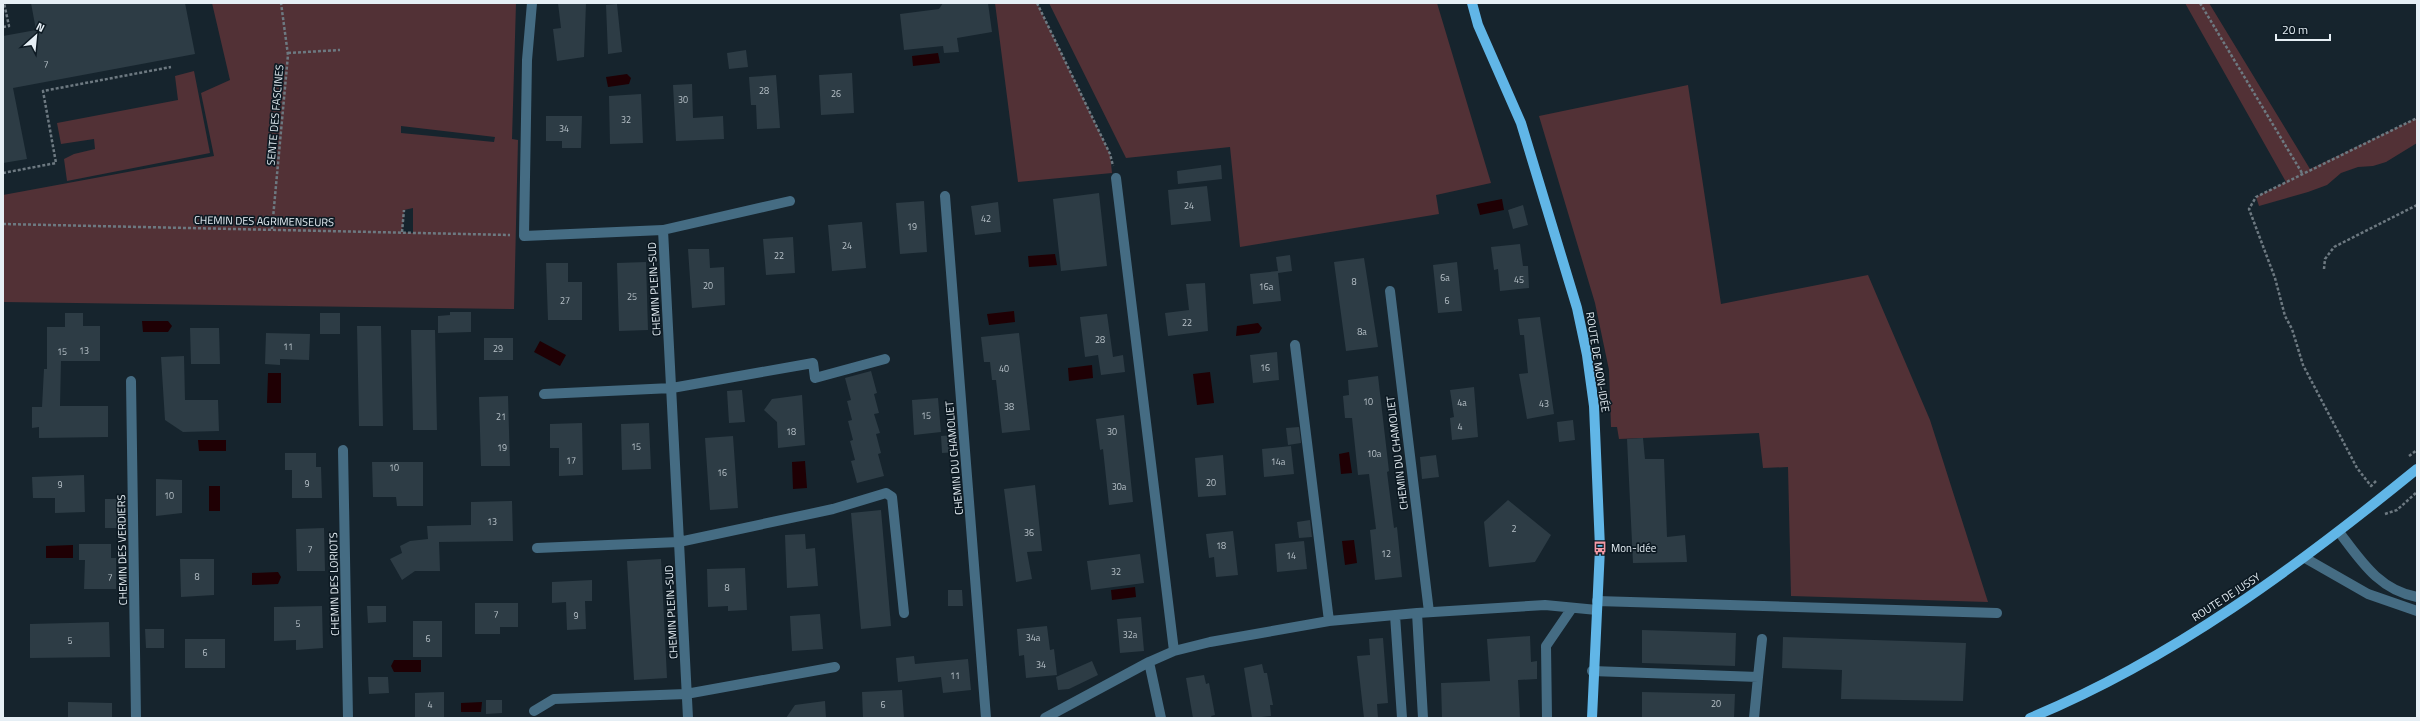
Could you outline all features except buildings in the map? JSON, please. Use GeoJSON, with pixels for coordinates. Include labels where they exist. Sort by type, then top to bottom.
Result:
{"type":"FeatureCollection","features":[{"type":"Feature","properties":{"kind":"main road","name":"ROUTE DE MON-IDÉE"},"geometry":{"type":"LineString","coordinates":[[1472,3],[1478,25],[1521,123],[1577,308],[1587,355],[1594,406],[1600,548],[1592,671],[1592,718]]}},
{"type":"Feature","properties":{"kind":"main road","name":"ROUTE DE JUSSY"},"geometry":{"type":"LineString","coordinates":[[2030,718],[2155,656],[2216,619],[2306,558],[2417,469]]}},
{"type":"Feature","properties":{"kind":"street"},"geometry":{"type":"LineString","coordinates":[[524,236],[527,60],[532,3]]}},
{"type":"Feature","properties":{"kind":"street"},"geometry":{"type":"LineString","coordinates":[[1116,178],[1174,651]]}},
{"type":"Feature","properties":{"kind":"street","name":"CHEMIN DU CHAMOLIET"},"geometry":{"type":"LineString","coordinates":[[945,196],[986,718]]}},
{"type":"Feature","properties":{"kind":"street"},"geometry":{"type":"LineString","coordinates":[[663,230],[790,201]]}},
{"type":"Feature","properties":{"kind":"street","name":"CHEMIN PLEIN-SUD"},"geometry":{"type":"LineString","coordinates":[[524,236],[663,230],[688,718]]}},
{"type":"Feature","properties":{"kind":"street","name":"CHEMIN DU CHAMOLIET"},"geometry":{"type":"LineString","coordinates":[[1390,291],[1428,612]]}},
{"type":"Feature","properties":{"kind":"street"},"geometry":{"type":"LineString","coordinates":[[1295,345],[1329,621]]}},
{"type":"Feature","properties":{"kind":"street"},"geometry":{"type":"LineString","coordinates":[[544,394],[672,388],[813,363],[815,378],[884,359]]}},
{"type":"Feature","properties":{"kind":"street","name":"CHEMIN DES VERDIERS"},"geometry":{"type":"LineString","coordinates":[[131,381],[136,718]]}},
{"type":"Feature","properties":{"kind":"street","name":"CHEMIN DES LORIOTS"},"geometry":{"type":"LineString","coordinates":[[343,450],[348,718]]}},
{"type":"Feature","properties":{"kind":"street"},"geometry":{"type":"LineString","coordinates":[[537,548],[679,542],[833,509],[886,493],[892,497],[904,613]]}},
{"type":"Feature","properties":{"kind":"street"},"geometry":{"type":"LineString","coordinates":[[2339,532],[2378,580],[2395,590],[2417,597]]}},
{"type":"Feature","properties":{"kind":"street"},"geometry":{"type":"LineString","coordinates":[[2306,558],[2363,592],[2417,611]]}},
{"type":"Feature","properties":{"kind":"street"},"geometry":{"type":"LineString","coordinates":[[1045,718],[1149,662],[1174,651],[1210,642],[1329,621],[1428,612],[1545,605],[1572,608],[1597,606],[1997,613]]}},
{"type":"Feature","properties":{"kind":"street"},"geometry":{"type":"LineString","coordinates":[[1547,718],[1546,646],[1572,608]]}},
{"type":"Feature","properties":{"kind":"street"},"geometry":{"type":"LineString","coordinates":[[1417,613],[1423,718]]}},
{"type":"Feature","properties":{"kind":"street"},"geometry":{"type":"LineString","coordinates":[[1394,615],[1402,718]]}},
{"type":"Feature","properties":{"kind":"street"},"geometry":{"type":"LineString","coordinates":[[1754,718],[1762,639]]}},
{"type":"Feature","properties":{"kind":"street"},"geometry":{"type":"LineString","coordinates":[[1149,662],[1162,718]]}},
{"type":"Feature","properties":{"kind":"street"},"geometry":{"type":"LineString","coordinates":[[534,711],[554,699],[686,694],[835,667]]}},
{"type":"Feature","properties":{"kind":"street"},"geometry":{"type":"LineString","coordinates":[[1592,671],[1758,677]]}},
{"type":"Feature","properties":{"kind":"path"},"geometry":{"type":"LineString","coordinates":[[3,27],[9,26],[4,3]]}},
{"type":"Feature","properties":{"kind":"path","name":"SENTE DES FASCINES"},"geometry":{"type":"LineString","coordinates":[[272,229],[288,54],[281,3]]}},
{"type":"Feature","properties":{"kind":"path"},"geometry":{"type":"LineString","coordinates":[[1037,3],[1110,154],[1116,178]]}},
{"type":"Feature","properties":{"kind":"path"},"geometry":{"type":"LineString","coordinates":[[2200,3],[2302,174]]}},
{"type":"Feature","properties":{"kind":"path"},"geometry":{"type":"LineString","coordinates":[[288,54],[340,50]]}},
{"type":"Feature","properties":{"kind":"path"},"geometry":{"type":"LineString","coordinates":[[3,173],[56,163],[43,91],[171,67]]}},
{"type":"Feature","properties":{"kind":"path"},"geometry":{"type":"LineString","coordinates":[[2375,483],[2371,486],[2357,468],[2303,365],[2292,329],[2285,316],[2275,278],[2249,215],[2248,209],[2256,197],[2417,118]]}},
{"type":"Feature","properties":{"kind":"path"},"geometry":{"type":"LineString","coordinates":[[2324,269],[2325,259],[2334,247],[2417,205]]}},
{"type":"Feature","properties":{"kind":"path"},"geometry":{"type":"LineString","coordinates":[[402,232],[404,210]]}},
{"type":"Feature","properties":{"kind":"path","name":"CHEMIN DES AGRIMENSEURS"},"geometry":{"type":"LineString","coordinates":[[3,224],[524,236]]}},
{"type":"Feature","properties":{"kind":"path"},"geometry":{"type":"LineString","coordinates":[[2396,510],[2417,492]]}},
{"type":"Feature","properties":{"kind":"shaded area"},"geometry":{"type":"Polygon","coordinates":[[[212,3],[516,3],[512,139],[518,140],[514,309],[3,302],[3,195],[214,156],[201,93],[230,80],[212,3]],[[401,126],[401,133],[494,142],[495,137],[401,126]],[[413,208],[404,210],[402,232],[413,233],[413,208]]]}},
{"type":"Feature","properties":{"kind":"shaded area"},"geometry":{"type":"Polygon","coordinates":[[[995,3],[1037,3],[1110,154],[1112,173],[1018,182],[995,3]]]}},
{"type":"Feature","properties":{"kind":"shaded area"},"geometry":{"type":"Polygon","coordinates":[[[1049,3],[1437,3],[1491,183],[1436,195],[1439,214],[1240,247],[1230,147],[1126,158],[1049,3]]]}},
{"type":"Feature","properties":{"kind":"shaded area"},"geometry":{"type":"Polygon","coordinates":[[[2185,3],[2209,3],[2310,169],[2417,118],[2417,143],[2386,162],[2373,166],[2358,167],[2341,173],[2327,185],[2259,206],[2256,197],[2286,182],[2185,3]]]}},
{"type":"Feature","properties":{"kind":"shaded area"},"geometry":{"type":"Polygon","coordinates":[[[938,53],[940,63],[913,66],[912,56],[938,53]]]}},
{"type":"Feature","properties":{"kind":"shaded area"},"geometry":{"type":"Polygon","coordinates":[[[194,71],[210,153],[67,181],[64,159],[74,154],[95,149],[94,139],[61,144],[57,123],[178,100],[175,76],[194,71]]]}},
{"type":"Feature","properties":{"kind":"shaded area"},"geometry":{"type":"Polygon","coordinates":[[[627,74],[631,78],[629,84],[608,87],[606,77],[627,74]]]}},
{"type":"Feature","properties":{"kind":"shaded area"},"geometry":{"type":"Polygon","coordinates":[[[1688,85],[1721,304],[1868,275],[1930,420],[1988,602],[1791,596],[1788,467],[1763,468],[1759,433],[1619,439],[1617,427],[1611,427],[1609,370],[1595,303],[1539,116],[1688,85]]]}},
{"type":"Feature","properties":{"kind":"shaded area"},"geometry":{"type":"Polygon","coordinates":[[[1502,199],[1504,210],[1480,215],[1477,204],[1502,199]]]}},
{"type":"Feature","properties":{"kind":"shaded area"},"geometry":{"type":"Polygon","coordinates":[[[1055,254],[1057,265],[1029,267],[1028,256],[1055,254]]]}},
{"type":"Feature","properties":{"kind":"shaded area"},"geometry":{"type":"Polygon","coordinates":[[[1014,311],[1015,322],[989,325],[987,314],[1014,311]]]}},
{"type":"Feature","properties":{"kind":"shaded area"},"geometry":{"type":"Polygon","coordinates":[[[142,321],[168,321],[172,326],[168,332],[143,332],[142,321]]]}},
{"type":"Feature","properties":{"kind":"shaded area"},"geometry":{"type":"Polygon","coordinates":[[[1258,323],[1262,328],[1259,333],[1236,336],[1237,326],[1258,323]]]}},
{"type":"Feature","properties":{"kind":"shaded area"},"geometry":{"type":"Polygon","coordinates":[[[540,341],[566,355],[560,366],[534,352],[540,341]]]}},
{"type":"Feature","properties":{"kind":"shaded area"},"geometry":{"type":"Polygon","coordinates":[[[1092,365],[1093,378],[1069,381],[1068,368],[1092,365]]]}},
{"type":"Feature","properties":{"kind":"shaded area"},"geometry":{"type":"Polygon","coordinates":[[[1210,372],[1214,403],[1197,405],[1193,374],[1210,372]]]}},
{"type":"Feature","properties":{"kind":"shaded area"},"geometry":{"type":"Polygon","coordinates":[[[268,373],[281,373],[281,403],[267,403],[268,373]]]}},
{"type":"Feature","properties":{"kind":"shaded area"},"geometry":{"type":"Polygon","coordinates":[[[198,440],[226,440],[226,451],[199,451],[198,440]]]}},
{"type":"Feature","properties":{"kind":"shaded area"},"geometry":{"type":"Polygon","coordinates":[[[1349,452],[1352,473],[1341,474],[1339,454],[1349,452]]]}},
{"type":"Feature","properties":{"kind":"shaded area"},"geometry":{"type":"Polygon","coordinates":[[[805,461],[807,488],[793,489],[792,462],[805,461]]]}},
{"type":"Feature","properties":{"kind":"shaded area"},"geometry":{"type":"Polygon","coordinates":[[[209,486],[220,486],[220,511],[209,511],[209,486]]]}},
{"type":"Feature","properties":{"kind":"shaded area"},"geometry":{"type":"Polygon","coordinates":[[[1354,540],[1357,563],[1345,565],[1342,541],[1354,540]]]}},
{"type":"Feature","properties":{"kind":"shaded area"},"geometry":{"type":"Polygon","coordinates":[[[73,545],[73,558],[46,558],[46,546],[73,545]]]}},
{"type":"Feature","properties":{"kind":"shaded area"},"geometry":{"type":"Polygon","coordinates":[[[278,572],[281,577],[278,584],[252,585],[252,573],[278,572]]]}},
{"type":"Feature","properties":{"kind":"shaded area"},"geometry":{"type":"Polygon","coordinates":[[[1135,587],[1136,597],[1112,600],[1111,590],[1135,587]]]}},
{"type":"Feature","properties":{"kind":"shaded area"},"geometry":{"type":"Polygon","coordinates":[[[394,660],[421,660],[421,672],[394,672],[391,666],[394,660]]]}},
{"type":"Feature","properties":{"kind":"shaded area"},"geometry":{"type":"Polygon","coordinates":[[[482,702],[481,712],[461,712],[461,703],[482,702]]]}},
{"type":"Feature","properties":{"kind":"place","name":"Mon-Idée"},"geometry":{"type":"Point","coordinates":[1600,548]}}]}
